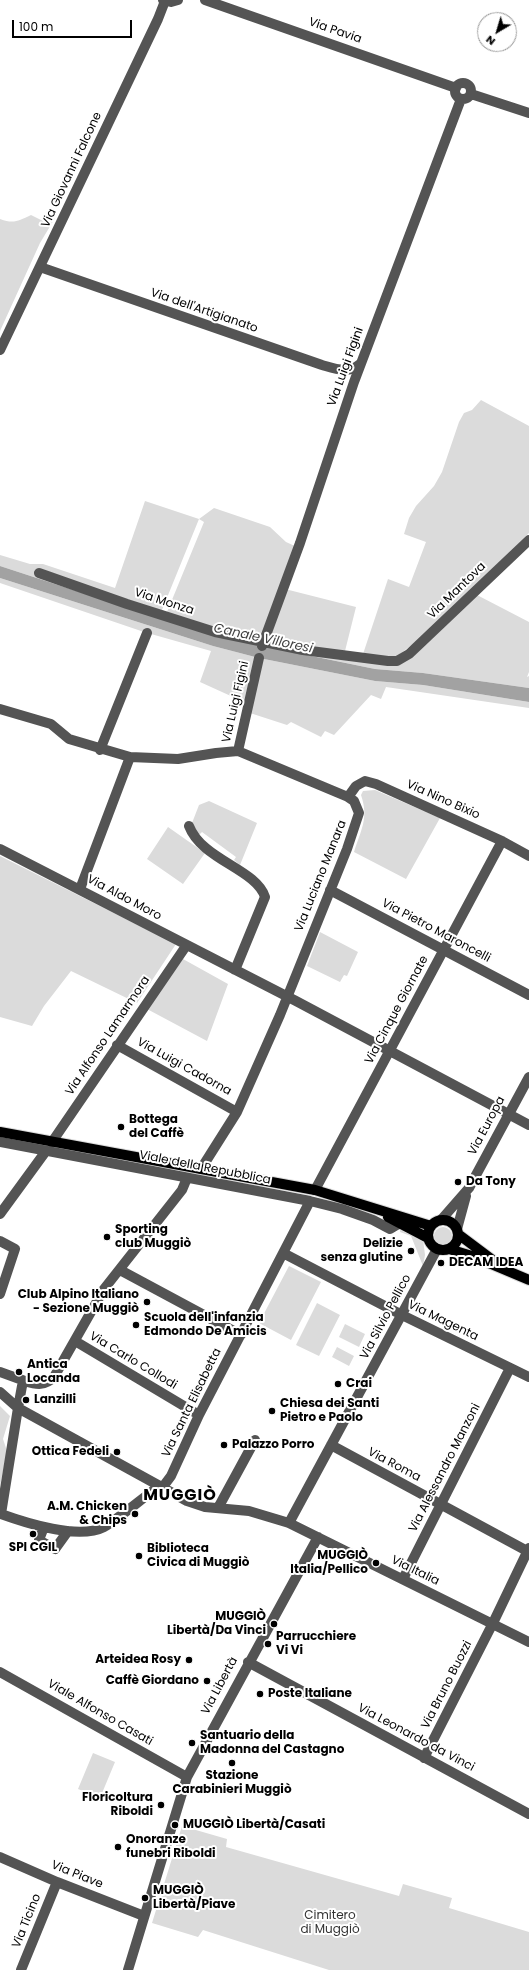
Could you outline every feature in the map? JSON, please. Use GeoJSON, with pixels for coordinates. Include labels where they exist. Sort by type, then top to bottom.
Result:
{"type":"FeatureCollection","features":[{"type":"Feature","properties":{"kind":"main road","name":"Viale della Repubblica"},"geometry":{"type":"LineString","coordinates":[[0,1132],[315,1190],[431,1226]]}},
{"type":"Feature","properties":{"kind":"main road","name":"Viale della Repubblica"},"geometry":{"type":"LineString","coordinates":[[350,1201],[400,1223],[428,1238]]}},
{"type":"Feature","properties":{"kind":"main road"},"geometry":{"type":"LineString","coordinates":[[515,1273],[449,1249],[437,1250],[432,1247],[428,1238],[431,1226],[441,1220],[451,1222],[458,1232],[488,1256],[529,1280]]}},
{"type":"Feature","properties":{"kind":"main road"},"geometry":{"type":"LineString","coordinates":[[449,1249],[456,1243],[458,1232]]}},
{"type":"Feature","properties":{"kind":"street"},"geometry":{"type":"LineString","coordinates":[[164,0],[178,0]]}},
{"type":"Feature","properties":{"kind":"street","name":"Via Giovanni Falcone"},"geometry":{"type":"LineString","coordinates":[[0,350],[158,18],[164,0]]}},
{"type":"Feature","properties":{"kind":"street","name":"Via Pavia"},"geometry":{"type":"LineString","coordinates":[[205,0],[456,88]]}},
{"type":"Feature","properties":{"kind":"street"},"geometry":{"type":"LineString","coordinates":[[462,83],[466,84],[471,90],[471,94],[469,97],[461,99],[455,92],[456,88],[462,83]]}},
{"type":"Feature","properties":{"kind":"street"},"geometry":{"type":"LineString","coordinates":[[471,94],[529,113]]}},
{"type":"Feature","properties":{"kind":"street","name":"Via Luigi Figini"},"geometry":{"type":"LineString","coordinates":[[263,643],[291,569],[360,364],[461,99]]}},
{"type":"Feature","properties":{"kind":"street","name":"Via dell'Artigianato"},"geometry":{"type":"LineString","coordinates":[[40,267],[322,366],[348,371],[354,369],[360,364]]}},
{"type":"Feature","properties":{"kind":"street","name":"Via Mantova"},"geometry":{"type":"LineString","coordinates":[[402,658],[446,621],[480,585],[528,543]]}},
{"type":"Feature","properties":{"kind":"street","name":"Via Monza"},"geometry":{"type":"LineString","coordinates":[[39,573],[199,627],[263,643],[365,659],[388,661],[402,658]]}},
{"type":"Feature","properties":{"kind":"street"},"geometry":{"type":"LineString","coordinates":[[100,750],[147,633]]}},
{"type":"Feature","properties":{"kind":"street","name":"Via Luigi Figini"},"geometry":{"type":"LineString","coordinates":[[238,751],[259,658]]}},
{"type":"Feature","properties":{"kind":"street"},"geometry":{"type":"LineString","coordinates":[[0,709],[51,724],[68,739],[100,750],[130,757],[178,759],[216,752],[238,751],[348,797]]}},
{"type":"Feature","properties":{"kind":"street"},"geometry":{"type":"LineString","coordinates":[[80,889],[130,757]]}},
{"type":"Feature","properties":{"kind":"street","name":"Via Nino Bixio"},"geometry":{"type":"LineString","coordinates":[[348,797],[356,786],[365,781],[376,784],[502,841],[529,856]]}},
{"type":"Feature","properties":{"kind":"street","name":"Via Luciano Manara"},"geometry":{"type":"LineString","coordinates":[[201,1169],[237,1112],[287,997],[330,890],[359,813],[354,801],[348,797]]}},
{"type":"Feature","properties":{"kind":"street"},"geometry":{"type":"LineString","coordinates":[[189,826],[197,842],[259,885],[265,897],[235,970]]}},
{"type":"Feature","properties":{"kind":"street","name":"Via Cinque Giornate"},"geometry":{"type":"LineString","coordinates":[[315,1190],[502,841]]}},
{"type":"Feature","properties":{"kind":"street","name":"Via Aldo Moro"},"geometry":{"type":"LineString","coordinates":[[0,849],[80,889],[529,1125]]}},
{"type":"Feature","properties":{"kind":"street","name":"Via Pietro Maroncelli"},"geometry":{"type":"LineString","coordinates":[[330,890],[529,995]]}},
{"type":"Feature","properties":{"kind":"street","name":"Via Alfonso Lamarmora"},"geometry":{"type":"LineString","coordinates":[[52,1142],[186,946]]}},
{"type":"Feature","properties":{"kind":"street","name":"Via Luigi Cadorna"},"geometry":{"type":"LineString","coordinates":[[117,1045],[237,1112]]}},
{"type":"Feature","properties":{"kind":"street","name":"Via Europa"},"geometry":{"type":"LineString","coordinates":[[441,1220],[469,1188],[529,1076]]}},
{"type":"Feature","properties":{"kind":"street","name":"Viale della Repubblica"},"geometry":{"type":"LineString","coordinates":[[0,1142],[310,1201],[342,1209],[373,1220],[390,1229],[400,1223]]}},
{"type":"Feature","properties":{"kind":"street"},"geometry":{"type":"LineString","coordinates":[[0,1214],[46,1151]]}},
{"type":"Feature","properties":{"kind":"street"},"geometry":{"type":"LineString","coordinates":[[0,1372],[38,1385],[52,1380],[104,1289],[185,1187],[187,1178]]}},
{"type":"Feature","properties":{"kind":"street","name":"Via Europa"},"geometry":{"type":"LineString","coordinates":[[458,1232],[469,1188]]}},
{"type":"Feature","properties":{"kind":"street","name":"Via Santa Elisabetta"},"geometry":{"type":"LineString","coordinates":[[162,1488],[171,1476],[198,1415],[310,1201]]}},
{"type":"Feature","properties":{"kind":"street"},"geometry":{"type":"LineString","coordinates":[[0,1241],[15,1249],[0,1294]]}},
{"type":"Feature","properties":{"kind":"street","name":"Via Silvio Pellico"},"geometry":{"type":"LineString","coordinates":[[290,1523],[437,1250]]}},
{"type":"Feature","properties":{"kind":"street","name":"Via Magenta"},"geometry":{"type":"LineString","coordinates":[[283,1253],[402,1315],[529,1377]]}},
{"type":"Feature","properties":{"kind":"street"},"geometry":{"type":"LineString","coordinates":[[120,1270],[241,1335]]}},
{"type":"Feature","properties":{"kind":"street","name":"Via Carlo Collodi"},"geometry":{"type":"LineString","coordinates":[[75,1341],[198,1415]]}},
{"type":"Feature","properties":{"kind":"street","name":"Via Alessandro Manzoni"},"geometry":{"type":"LineString","coordinates":[[403,1579],[510,1368]]}},
{"type":"Feature","properties":{"kind":"street"},"geometry":{"type":"LineString","coordinates":[[25,1381],[22,1386],[0,1514],[32,1525],[68,1531],[86,1531],[103,1527],[154,1490],[162,1488]]}},
{"type":"Feature","properties":{"kind":"street","name":"Via Italia"},"geometry":{"type":"LineString","coordinates":[[0,1392],[18,1408],[98,1450],[162,1488],[194,1504],[249,1511],[290,1523],[529,1642]]}},
{"type":"Feature","properties":{"kind":"street"},"geometry":{"type":"LineString","coordinates":[[218,1508],[255,1440]]}},
{"type":"Feature","properties":{"kind":"street","name":"Via Roma"},"geometry":{"type":"LineString","coordinates":[[331,1445],[441,1505],[528,1550]]}},
{"type":"Feature","properties":{"kind":"street"},"geometry":{"type":"LineString","coordinates":[[44,1527],[39,1540],[55,1549],[68,1531]]}},
{"type":"Feature","properties":{"kind":"street","name":"Via Libertà"},"geometry":{"type":"LineString","coordinates":[[128,1970],[187,1777],[248,1662],[318,1537]]}},
{"type":"Feature","properties":{"kind":"street","name":"Via Bruno Buozzi"},"geometry":{"type":"LineString","coordinates":[[424,1758],[493,1623],[528,1550]]}},
{"type":"Feature","properties":{"kind":"street","name":"Via Leonardo da Vinci"},"geometry":{"type":"LineString","coordinates":[[248,1662],[529,1814]]}},
{"type":"Feature","properties":{"kind":"street","name":"Viale Alfonso Casati"},"geometry":{"type":"LineString","coordinates":[[0,1672],[187,1777]]}},
{"type":"Feature","properties":{"kind":"street","name":"Via Piave"},"geometry":{"type":"LineString","coordinates":[[0,1857],[57,1882],[144,1916]]}},
{"type":"Feature","properties":{"kind":"street","name":"Via Ticino"},"geometry":{"type":"LineString","coordinates":[[21,1970],[57,1882]]}},
{"type":"Feature","properties":{"kind":"green space"},"geometry":{"type":"Polygon","coordinates":[[[31,215],[47,223],[55,218],[40,243],[0,331],[0,219],[16,221],[31,215]]]}},
{"type":"Feature","properties":{"kind":"green space"},"geometry":{"type":"Polygon","coordinates":[[[481,400],[529,426],[529,533],[422,637],[396,657],[412,658],[477,595],[529,622],[529,672],[527,677],[529,676],[529,688],[423,673],[375,669],[215,636],[0,566],[0,555],[30,564],[43,564],[115,588],[145,501],[199,519],[214,508],[270,527],[286,542],[297,547],[285,589],[356,607],[345,651],[363,654],[388,579],[409,587],[426,542],[404,534],[409,518],[416,506],[434,486],[442,472],[459,422],[464,413],[472,410],[481,400]],[[199,519],[162,610],[167,612],[204,522],[199,519]]]}},
{"type":"Feature","properties":{"kind":"green space"},"geometry":{"type":"Polygon","coordinates":[[[0,578],[213,646],[259,658],[375,681],[423,685],[529,702],[529,708],[386,687],[381,699],[371,695],[334,735],[325,731],[321,737],[291,722],[287,725],[250,713],[244,702],[200,682],[211,651],[144,632],[0,583],[0,578]]]}},
{"type":"Feature","properties":{"kind":"green space"},"geometry":{"type":"Polygon","coordinates":[[[375,790],[440,818],[406,879],[354,852],[364,817],[361,795],[363,791],[375,790]]]}},
{"type":"Feature","properties":{"kind":"green space"},"geometry":{"type":"Polygon","coordinates":[[[209,801],[257,823],[240,865],[234,860],[236,857],[202,832],[198,836],[192,823],[199,805],[209,801]]]}},
{"type":"Feature","properties":{"kind":"green space"},"geometry":{"type":"Polygon","coordinates":[[[168,827],[205,853],[183,884],[147,859],[168,827]]]}},
{"type":"Feature","properties":{"kind":"green space"},"geometry":{"type":"Polygon","coordinates":[[[0,856],[176,944],[137,1003],[71,971],[44,1006],[32,1026],[0,1017],[0,856]]]}},
{"type":"Feature","properties":{"kind":"green space"},"geometry":{"type":"Polygon","coordinates":[[[320,932],[358,952],[347,976],[344,975],[340,982],[307,966],[320,932]]]}},
{"type":"Feature","properties":{"kind":"green space"},"geometry":{"type":"Polygon","coordinates":[[[183,959],[228,984],[207,1041],[147,1009],[183,959]]]}},
{"type":"Feature","properties":{"kind":"green space"},"geometry":{"type":"Polygon","coordinates":[[[401,1227],[423,1239],[425,1255],[423,1266],[411,1236],[400,1232],[401,1227]]]}},
{"type":"Feature","properties":{"kind":"green space"},"geometry":{"type":"Polygon","coordinates":[[[443,1227],[449,1230],[452,1236],[449,1242],[443,1245],[437,1242],[434,1236],[437,1230],[443,1227]]]}},
{"type":"Feature","properties":{"kind":"green space"},"geometry":{"type":"Polygon","coordinates":[[[289,1266],[321,1282],[291,1340],[259,1323],[289,1266]]]}},
{"type":"Feature","properties":{"kind":"green space"},"geometry":{"type":"Polygon","coordinates":[[[317,1303],[340,1315],[319,1356],[296,1345],[317,1303]]]}},
{"type":"Feature","properties":{"kind":"green space"},"geometry":{"type":"Polygon","coordinates":[[[345,1324],[365,1334],[359,1347],[339,1337],[345,1324]]]}},
{"type":"Feature","properties":{"kind":"green space"},"geometry":{"type":"Polygon","coordinates":[[[337,1347],[354,1356],[349,1366],[332,1357],[337,1347]]]}},
{"type":"Feature","properties":{"kind":"green space"},"geometry":{"type":"Polygon","coordinates":[[[0,1406],[10,1416],[3,1439],[7,1451],[0,1486],[0,1406]]]}},
{"type":"Feature","properties":{"kind":"green space"},"geometry":{"type":"Polygon","coordinates":[[[93,1753],[115,1762],[100,1798],[78,1789],[93,1753]]]}},
{"type":"Feature","properties":{"kind":"green space","name":"Cimitero di Muggiò"},"geometry":{"type":"Polygon","coordinates":[[[182,1826],[227,1839],[226,1847],[399,1896],[403,1884],[452,1898],[449,1908],[529,1932],[529,1970],[329,1970],[203,1930],[198,1937],[152,1923],[182,1826]]]}},
{"type":"Feature","properties":{"kind":"shaded area"},"geometry":{"type":"Polygon","coordinates":[[[0,566],[214,636],[375,669],[423,673],[529,688],[529,702],[423,685],[375,681],[259,658],[213,646],[0,578],[0,566]]]}},
{"type":"Feature","properties":{"kind":"place","name":"Bottega del Caffè"},"geometry":{"type":"Point","coordinates":[121,1127]}},
{"type":"Feature","properties":{"kind":"place","name":"Da Tony"},"geometry":{"type":"Point","coordinates":[458,1182]}},
{"type":"Feature","properties":{"kind":"place","name":"Sporting club Muggiò"},"geometry":{"type":"Point","coordinates":[107,1237]}},
{"type":"Feature","properties":{"kind":"place","name":"Delizie senza glutine"},"geometry":{"type":"Point","coordinates":[411,1251]}},
{"type":"Feature","properties":{"kind":"place","name":"DECAM IDEA"},"geometry":{"type":"Point","coordinates":[441,1263]}},
{"type":"Feature","properties":{"kind":"place","name":"Club Alpino Italiano - Sezione Muggiò"},"geometry":{"type":"Point","coordinates":[147,1302]}},
{"type":"Feature","properties":{"kind":"place","name":"Scuola dell'infanzia Edmondo De Amicis"},"geometry":{"type":"Point","coordinates":[136,1325]}},
{"type":"Feature","properties":{"kind":"place","name":"Antica Locanda"},"geometry":{"type":"Point","coordinates":[19,1372]}},
{"type":"Feature","properties":{"kind":"place","name":"Crai"},"geometry":{"type":"Point","coordinates":[338,1384]}},
{"type":"Feature","properties":{"kind":"place","name":"Lanzilli"},"geometry":{"type":"Point","coordinates":[26,1400]}},
{"type":"Feature","properties":{"kind":"place","name":"Chiesa dei Santi Pietro e Paolo"},"geometry":{"type":"Point","coordinates":[272,1411]}},
{"type":"Feature","properties":{"kind":"place","name":"Palazzo Porro"},"geometry":{"type":"Point","coordinates":[224,1445]}},
{"type":"Feature","properties":{"kind":"place","name":"Ottica Fedeli"},"geometry":{"type":"Point","coordinates":[117,1452]}},
{"type":"Feature","properties":{"kind":"place","name":"A.M. Chicken & Chips"},"geometry":{"type":"Point","coordinates":[135,1514]}},
{"type":"Feature","properties":{"kind":"place","name":"SPI CGIL"},"geometry":{"type":"Point","coordinates":[33,1534]}},
{"type":"Feature","properties":{"kind":"place","name":"Biblioteca Civica di Muggiò"},"geometry":{"type":"Point","coordinates":[139,1556]}},
{"type":"Feature","properties":{"kind":"place","name":"MUGGIÒ Italia/Pellico"},"geometry":{"type":"Point","coordinates":[376,1563]}},
{"type":"Feature","properties":{"kind":"place","name":"MUGGIÒ Libertà/Da Vinci"},"geometry":{"type":"Point","coordinates":[274,1624]}},
{"type":"Feature","properties":{"kind":"place","name":"Parrucchiere Vi Vi"},"geometry":{"type":"Point","coordinates":[268,1644]}},
{"type":"Feature","properties":{"kind":"place","name":"Arteidea Rosy"},"geometry":{"type":"Point","coordinates":[189,1660]}},
{"type":"Feature","properties":{"kind":"place","name":"Caffè Giordano"},"geometry":{"type":"Point","coordinates":[207,1681]}},
{"type":"Feature","properties":{"kind":"place","name":"Poste Italiane"},"geometry":{"type":"Point","coordinates":[260,1694]}},
{"type":"Feature","properties":{"kind":"place","name":"Santuario della Madonna del Castagno"},"geometry":{"type":"Point","coordinates":[192,1743]}},
{"type":"Feature","properties":{"kind":"place","name":"Stazione Carabinieri Muggiò"},"geometry":{"type":"Point","coordinates":[232,1763]}},
{"type":"Feature","properties":{"kind":"place","name":"Floricoltura Riboldi"},"geometry":{"type":"Point","coordinates":[161,1805]}},
{"type":"Feature","properties":{"kind":"place","name":"MUGGIÒ Libertà/Casati"},"geometry":{"type":"Point","coordinates":[175,1825]}},
{"type":"Feature","properties":{"kind":"place","name":"Onoranze funebri Riboldi"},"geometry":{"type":"Point","coordinates":[118,1847]}},
{"type":"Feature","properties":{"kind":"place","name":"MUGGIÒ Libertà/Piave"},"geometry":{"type":"Point","coordinates":[145,1898]}},
{"type":"Feature","properties":{"kind":"district","name":"MUGGIÒ"},"geometry":{"type":"Point","coordinates":[180,1496]}},
{"type":"Feature","properties":{"kind":"water label","name":"Canale Villoresi"},"geometry":{"type":"Point","coordinates":[263,639]}}]}
